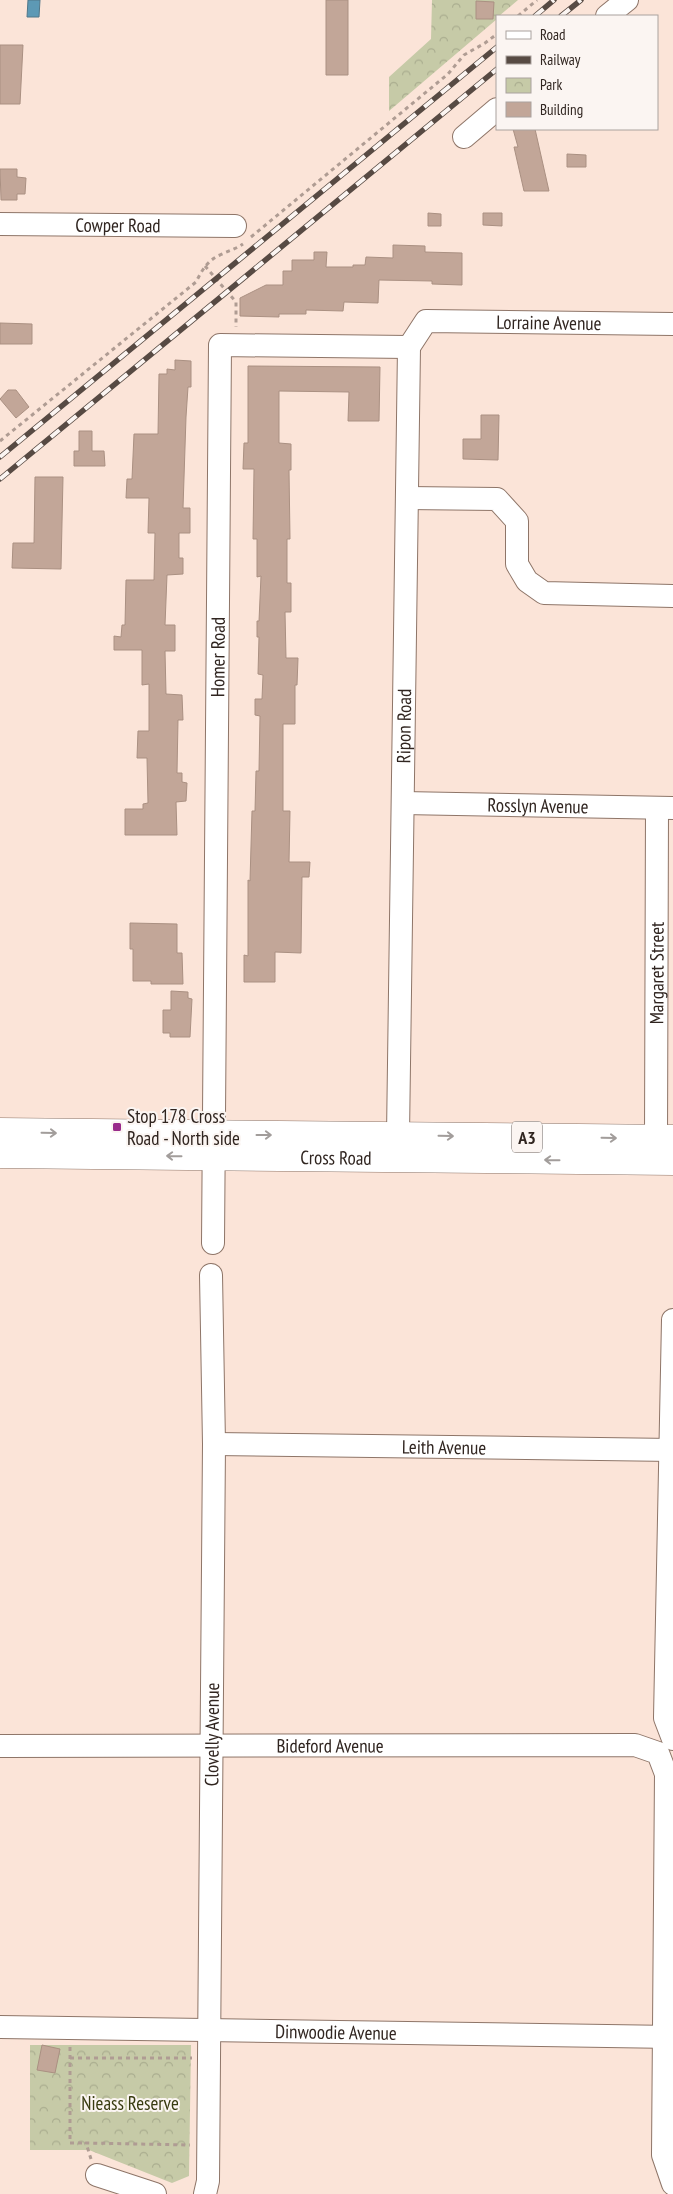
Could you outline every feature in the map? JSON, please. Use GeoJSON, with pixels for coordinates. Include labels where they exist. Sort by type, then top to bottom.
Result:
{"type":"FeatureCollection","features":[{"type":"Feature","properties":{"kind":"highway","name":"Cross Road"},"geometry":{"type":"LineString","coordinates":[[0,1132],[213,1145],[669,1149]]}},
{"type":"Feature","properties":{"kind":"highway","name":"Cross Road"},"geometry":{"type":"LineString","coordinates":[[0,1154],[213,1145]]}},
{"type":"Feature","properties":{"kind":"highway","name":"Cross Road"},"geometry":{"type":"LineString","coordinates":[[398,1147],[636,1160],[669,1149]]}},
{"type":"Feature","properties":{"kind":"street"},"geometry":{"type":"LineString","coordinates":[[608,15],[627,0]]}},
{"type":"Feature","properties":{"kind":"street"},"geometry":{"type":"LineString","coordinates":[[464,137],[496,110]]}},
{"type":"Feature","properties":{"kind":"street","name":"Cowper Road"},"geometry":{"type":"LineString","coordinates":[[0,224],[235,226]]}},
{"type":"Feature","properties":{"kind":"street","name":"Lorraine Avenue"},"geometry":{"type":"LineString","coordinates":[[409,347],[426,322],[673,324]]}},
{"type":"Feature","properties":{"kind":"street","name":"Homer Road"},"geometry":{"type":"LineString","coordinates":[[213,1145],[220,345],[409,347]]}},
{"type":"Feature","properties":{"kind":"street","name":"Ripon Road"},"geometry":{"type":"LineString","coordinates":[[398,1147],[409,347]]}},
{"type":"Feature","properties":{"kind":"street"},"geometry":{"type":"LineString","coordinates":[[407,498],[496,499],[516,520],[517,564],[527,581],[544,593],[673,596]]}},
{"type":"Feature","properties":{"kind":"street","name":"Rosslyn Avenue"},"geometry":{"type":"LineString","coordinates":[[403,803],[665,808]]}},
{"type":"Feature","properties":{"kind":"street","name":"Margaret Street"},"geometry":{"type":"LineString","coordinates":[[665,808],[669,1149]]}},
{"type":"Feature","properties":{"kind":"street"},"geometry":{"type":"LineString","coordinates":[[213,1145],[213,1242]]}},
{"type":"Feature","properties":{"kind":"street","name":"Clovelly Avenue"},"geometry":{"type":"LineString","coordinates":[[205,2194],[208,2182],[214,1444],[211,1274]]}},
{"type":"Feature","properties":{"kind":"street"},"geometry":{"type":"LineString","coordinates":[[673,1320],[672,1450],[665,1718],[668,1743],[666,1774],[668,2037],[663,2154],[673,2184]]}},
{"type":"Feature","properties":{"kind":"street","name":"Leith Avenue"},"geometry":{"type":"LineString","coordinates":[[214,1444],[672,1450]]}},
{"type":"Feature","properties":{"kind":"street","name":"Bideford Avenue"},"geometry":{"type":"LineString","coordinates":[[0,1746],[635,1745],[668,1743]]}},
{"type":"Feature","properties":{"kind":"street","name":"Dinwoodie Avenue"},"geometry":{"type":"LineString","coordinates":[[0,2028],[668,2037]]}},
{"type":"Feature","properties":{"kind":"street"},"geometry":{"type":"LineString","coordinates":[[97,2175],[155,2194]]}},
{"type":"Feature","properties":{"kind":"path"},"geometry":{"type":"LineString","coordinates":[[519,15],[537,0]]}},
{"type":"Feature","properties":{"kind":"path"},"geometry":{"type":"LineString","coordinates":[[205,266],[236,302],[236,345]]}},
{"type":"Feature","properties":{"kind":"path"},"geometry":{"type":"LineString","coordinates":[[70,2028],[70,2143],[208,2145]]}},
{"type":"Feature","properties":{"kind":"path"},"geometry":{"type":"LineString","coordinates":[[70,2058],[209,2059]]}},
{"type":"Feature","properties":{"kind":"path"},"geometry":{"type":"LineString","coordinates":[[86,2143],[97,2175]]}},
{"type":"Feature","properties":{"kind":"green space"},"geometry":{"type":"Polygon","coordinates":[[[432,0],[518,0],[500,15],[496,15],[496,20],[389,111],[389,77],[431,39],[432,0]]]}},
{"type":"Feature","properties":{"kind":"green space","name":"Nieass Reserve"},"geometry":{"type":"Polygon","coordinates":[[[30,2045],[191,2045],[189,2176],[172,2183],[89,2150],[30,2150],[30,2045]]]}},
{"type":"Feature","properties":{"kind":"water"},"geometry":{"type":"Polygon","coordinates":[[[28,0],[40,0],[39,17],[27,17],[28,0]]]}},
{"type":"Feature","properties":{"kind":"building"},"geometry":{"type":"Polygon","coordinates":[[[326,0],[348,0],[348,75],[326,75],[326,0]]]}},
{"type":"Feature","properties":{"kind":"building"},"geometry":{"type":"Polygon","coordinates":[[[476,1],[494,2],[493,19],[476,19],[476,1]]]}},
{"type":"Feature","properties":{"kind":"building"},"geometry":{"type":"Polygon","coordinates":[[[0,45],[23,45],[20,104],[0,104],[0,45]]]}},
{"type":"Feature","properties":{"kind":"building"},"geometry":{"type":"Polygon","coordinates":[[[513,130],[535,130],[549,191],[524,191],[514,147],[518,147],[513,130]]]}},
{"type":"Feature","properties":{"kind":"building"},"geometry":{"type":"Polygon","coordinates":[[[567,154],[586,155],[586,167],[567,167],[567,154]]]}},
{"type":"Feature","properties":{"kind":"building"},"geometry":{"type":"Polygon","coordinates":[[[0,169],[17,169],[17,177],[26,178],[25,194],[17,194],[17,200],[1,200],[0,169]]]}},
{"type":"Feature","properties":{"kind":"building"},"geometry":{"type":"Polygon","coordinates":[[[428,213],[441,214],[441,226],[428,226],[428,213]]]}},
{"type":"Feature","properties":{"kind":"building"},"geometry":{"type":"Polygon","coordinates":[[[483,213],[502,213],[502,226],[483,225],[483,213]]]}},
{"type":"Feature","properties":{"kind":"building"},"geometry":{"type":"Polygon","coordinates":[[[393,245],[425,246],[425,252],[462,253],[462,285],[432,284],[432,281],[379,280],[378,303],[344,302],[343,311],[306,310],[306,314],[279,314],[279,317],[240,316],[240,298],[266,285],[283,285],[283,271],[292,271],[292,260],[314,260],[314,252],[327,252],[326,267],[353,267],[353,265],[365,265],[366,257],[393,258],[393,245]]]}},
{"type":"Feature","properties":{"kind":"building"},"geometry":{"type":"Polygon","coordinates":[[[0,323],[32,324],[32,344],[0,344],[0,323]]]}},
{"type":"Feature","properties":{"kind":"building"},"geometry":{"type":"Polygon","coordinates":[[[175,360],[191,361],[191,387],[188,387],[186,417],[183,508],[190,508],[190,533],[179,533],[179,558],[183,558],[183,574],[167,575],[165,625],[175,625],[175,651],[165,651],[166,694],[182,695],[183,720],[178,720],[177,773],[182,773],[182,782],[187,783],[186,801],[176,802],[177,835],[125,835],[125,809],[143,809],[143,804],[148,803],[147,758],[137,758],[138,731],[149,731],[149,684],[142,685],[142,650],[114,650],[114,636],[121,637],[122,625],[125,625],[126,580],[154,580],[155,533],[148,533],[149,498],[126,498],[127,479],[132,479],[134,434],[158,434],[159,374],[167,374],[167,369],[175,370],[175,360]]]}},
{"type":"Feature","properties":{"kind":"building"},"geometry":{"type":"Polygon","coordinates":[[[248,366],[380,367],[379,421],[348,421],[349,392],[279,391],[279,443],[291,444],[291,470],[289,470],[290,539],[287,539],[287,583],[291,583],[291,612],[285,612],[286,658],[298,658],[297,685],[295,685],[295,724],[283,724],[283,811],[290,811],[289,862],[310,862],[309,877],[302,877],[301,953],[275,952],[275,982],[244,982],[244,955],[248,956],[248,880],[250,881],[252,811],[255,811],[256,771],[259,771],[260,716],[255,715],[255,699],[262,699],[263,675],[258,674],[259,637],[257,637],[257,621],[259,621],[261,576],[257,577],[257,539],[253,539],[254,469],[243,469],[244,443],[248,443],[248,366]]]}},
{"type":"Feature","properties":{"kind":"building"},"geometry":{"type":"Polygon","coordinates":[[[8,390],[16,390],[29,407],[16,418],[0,399],[8,390]]]}},
{"type":"Feature","properties":{"kind":"building"},"geometry":{"type":"Polygon","coordinates":[[[481,415],[499,415],[498,460],[463,459],[463,439],[481,439],[481,415]]]}},
{"type":"Feature","properties":{"kind":"building"},"geometry":{"type":"Polygon","coordinates":[[[79,431],[92,431],[92,451],[104,451],[105,466],[74,466],[74,451],[79,451],[79,431]]]}},
{"type":"Feature","properties":{"kind":"building"},"geometry":{"type":"Polygon","coordinates":[[[35,477],[63,477],[61,569],[12,568],[13,543],[34,543],[35,477]]]}},
{"type":"Feature","properties":{"kind":"building"},"geometry":{"type":"Polygon","coordinates":[[[130,923],[177,924],[177,953],[182,953],[183,984],[151,984],[151,981],[133,981],[133,949],[130,949],[130,923]]]}},
{"type":"Feature","properties":{"kind":"building"},"geometry":{"type":"Polygon","coordinates":[[[171,991],[188,992],[188,998],[192,999],[190,1037],[170,1037],[170,1033],[163,1033],[163,1010],[171,1010],[171,991]]]}},
{"type":"Feature","properties":{"kind":"building"},"geometry":{"type":"Polygon","coordinates":[[[42,2045],[60,2049],[55,2073],[37,2070],[42,2045]]]}},
{"type":"Feature","properties":{"kind":"railway"},"geometry":{"type":"LineString","coordinates":[[536,15],[554,0]]}},
{"type":"Feature","properties":{"kind":"railway"},"geometry":{"type":"LineString","coordinates":[[562,15],[581,0]]}},
{"type":"Feature","properties":{"kind":"railway"},"geometry":{"type":"LineString","coordinates":[[0,457],[496,48]]}},
{"type":"Feature","properties":{"kind":"railway"},"geometry":{"type":"LineString","coordinates":[[0,479],[496,70]]}},
{"type":"Feature","properties":{"kind":"place","name":"Stop 178 Cross Road - North side"},"geometry":{"type":"Point","coordinates":[117,1127]}}]}
